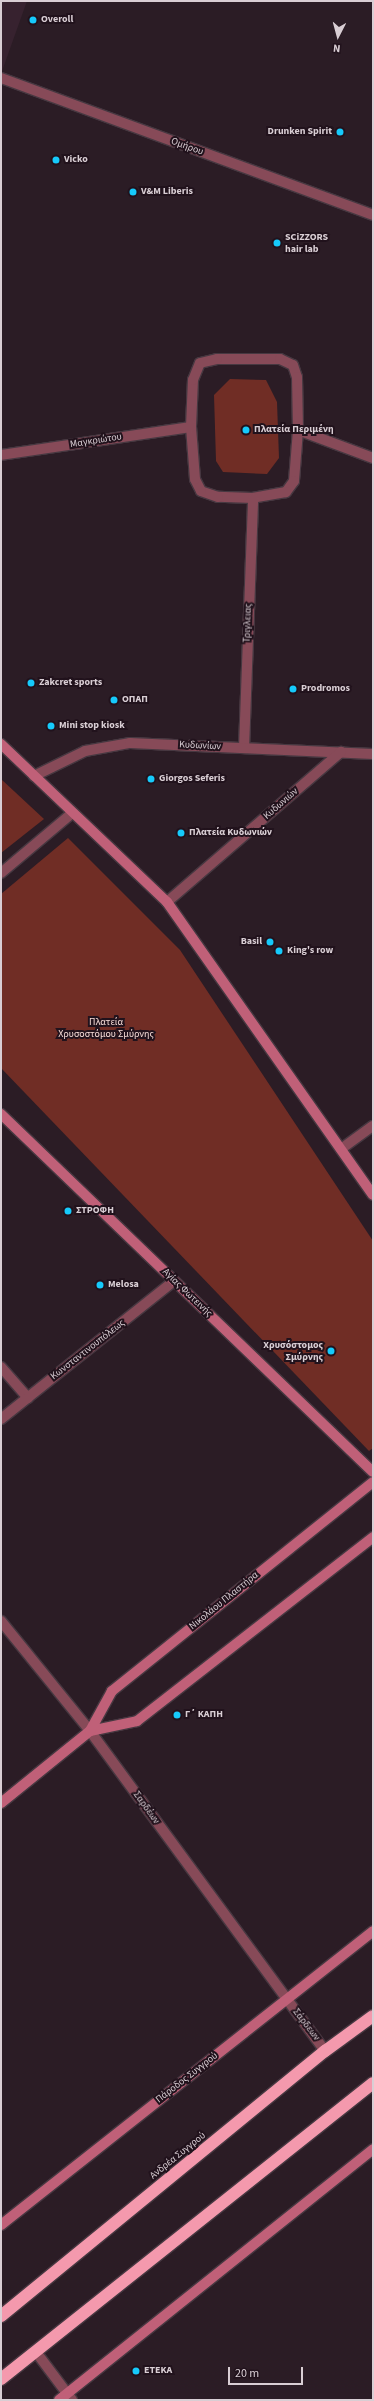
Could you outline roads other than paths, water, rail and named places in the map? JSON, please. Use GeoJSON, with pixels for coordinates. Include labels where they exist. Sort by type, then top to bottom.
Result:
{"type":"FeatureCollection","features":[{"type":"Feature","properties":{"kind":"highway","name":"Ανδρέα Συγγρού"},"geometry":{"type":"LineString","coordinates":[[1,2316],[325,2051],[373,2016]]}},
{"type":"Feature","properties":{"kind":"highway"},"geometry":{"type":"LineString","coordinates":[[1,2379],[373,2083]]}},
{"type":"Feature","properties":{"kind":"street","name":"Ομήρου"},"geometry":{"type":"LineString","coordinates":[[1,78],[373,215]]}},
{"type":"Feature","properties":{"kind":"street"},"geometry":{"type":"LineString","coordinates":[[217,359],[280,359],[292,365],[297,378],[298,430],[294,481],[286,492],[253,498],[218,497],[201,491],[195,479],[191,426],[193,380],[200,363],[217,359]]}},
{"type":"Feature","properties":{"kind":"street","name":"Μαγκριώτου"},"geometry":{"type":"LineString","coordinates":[[1,455],[191,426]]}},
{"type":"Feature","properties":{"kind":"street"},"geometry":{"type":"LineString","coordinates":[[298,430],[373,458]]}},
{"type":"Feature","properties":{"kind":"street","name":"Τριγλειας"},"geometry":{"type":"LineString","coordinates":[[244,748],[253,498]]}},
{"type":"Feature","properties":{"kind":"street","name":"Κυδωνίων"},"geometry":{"type":"LineString","coordinates":[[34,776],[85,751],[130,743],[373,754]]}},
{"type":"Feature","properties":{"kind":"street"},"geometry":{"type":"LineString","coordinates":[[1,744],[71,814],[167,902],[373,1195]]}},
{"type":"Feature","properties":{"kind":"street","name":"Κυδωνιών"},"geometry":{"type":"LineString","coordinates":[[167,902],[341,752]]}},
{"type":"Feature","properties":{"kind":"street"},"geometry":{"type":"LineString","coordinates":[[1,874],[71,814]]}},
{"type":"Feature","properties":{"kind":"street","name":"Αγίας Φωτεινής"},"geometry":{"type":"LineString","coordinates":[[1,1114],[373,1472]]}},
{"type":"Feature","properties":{"kind":"street"},"geometry":{"type":"LineString","coordinates":[[341,1149],[373,1126]]}},
{"type":"Feature","properties":{"kind":"street","name":"Κωνσταντινουπόλεως"},"geometry":{"type":"LineString","coordinates":[[1,1419],[174,1281]]}},
{"type":"Feature","properties":{"kind":"street"},"geometry":{"type":"LineString","coordinates":[[1,1367],[28,1398]]}},
{"type":"Feature","properties":{"kind":"street","name":"Νικολάου Πλαστήρα"},"geometry":{"type":"LineString","coordinates":[[1,1803],[90,1731],[112,1691],[373,1482]]}},
{"type":"Feature","properties":{"kind":"street","name":"Νικολάου Πλαστήρα"},"geometry":{"type":"LineString","coordinates":[[90,1731],[137,1721],[373,1537]]}},
{"type":"Feature","properties":{"kind":"street","name":"Σαρδέων"},"geometry":{"type":"LineString","coordinates":[[1,1621],[90,1731],[286,2000]]}},
{"type":"Feature","properties":{"kind":"street","name":"Πάροδος Συγγρού"},"geometry":{"type":"LineString","coordinates":[[1,2226],[373,1931]]}},
{"type":"Feature","properties":{"kind":"street","name":"Σάρδεων"},"geometry":{"type":"LineString","coordinates":[[286,2000],[325,2051]]}},
{"type":"Feature","properties":{"kind":"street"},"geometry":{"type":"LineString","coordinates":[[36,2352],[66,2398],[373,2149]]}},
{"type":"Feature","properties":{"kind":"place","name":"Overoll"},"geometry":{"type":"Point","coordinates":[33,20]}},
{"type":"Feature","properties":{"kind":"place","name":"Drunken Spirit"},"geometry":{"type":"Point","coordinates":[340,132]}},
{"type":"Feature","properties":{"kind":"place","name":"Vicko"},"geometry":{"type":"Point","coordinates":[56,160]}},
{"type":"Feature","properties":{"kind":"place","name":"V&M Liberis"},"geometry":{"type":"Point","coordinates":[133,192]}},
{"type":"Feature","properties":{"kind":"place","name":"SCiZZORS hair lab"},"geometry":{"type":"Point","coordinates":[277,243]}},
{"type":"Feature","properties":{"kind":"place","name":"Πλατεία Περιμένη"},"geometry":{"type":"Point","coordinates":[246,430]}},
{"type":"Feature","properties":{"kind":"place","name":"Zakcret sports"},"geometry":{"type":"Point","coordinates":[31,683]}},
{"type":"Feature","properties":{"kind":"place","name":"Prodromos"},"geometry":{"type":"Point","coordinates":[293,689]}},
{"type":"Feature","properties":{"kind":"place","name":"ΟΠΑΠ"},"geometry":{"type":"Point","coordinates":[114,700]}},
{"type":"Feature","properties":{"kind":"place","name":"Mini stop kiosk"},"geometry":{"type":"Point","coordinates":[51,726]}},
{"type":"Feature","properties":{"kind":"place","name":"Giorgos Seferis"},"geometry":{"type":"Point","coordinates":[151,779]}},
{"type":"Feature","properties":{"kind":"place","name":"Πλατεία Κυδωνιών"},"geometry":{"type":"Point","coordinates":[181,833]}},
{"type":"Feature","properties":{"kind":"place","name":"Basil"},"geometry":{"type":"Point","coordinates":[270,942]}},
{"type":"Feature","properties":{"kind":"place","name":"King's row"},"geometry":{"type":"Point","coordinates":[279,951]}},
{"type":"Feature","properties":{"kind":"place","name":"ΣΤΡΟΦΗ"},"geometry":{"type":"Point","coordinates":[68,1211]}},
{"type":"Feature","properties":{"kind":"place","name":"Melosa"},"geometry":{"type":"Point","coordinates":[100,1285]}},
{"type":"Feature","properties":{"kind":"place","name":"Χρυσόστομος Σμύρνης"},"geometry":{"type":"Point","coordinates":[331,1351]}},
{"type":"Feature","properties":{"kind":"place","name":"Γ΄ ΚΑΠΗ"},"geometry":{"type":"Point","coordinates":[177,1715]}},
{"type":"Feature","properties":{"kind":"place","name":"ΕΤΕΚΑ"},"geometry":{"type":"Point","coordinates":[136,2371]}},
{"type":"Feature","properties":{"kind":"park label","name":"Πλατεία Χρυσοστόμου Σμύρνης"},"geometry":{"type":"Point","coordinates":[106,1028]}}]}
